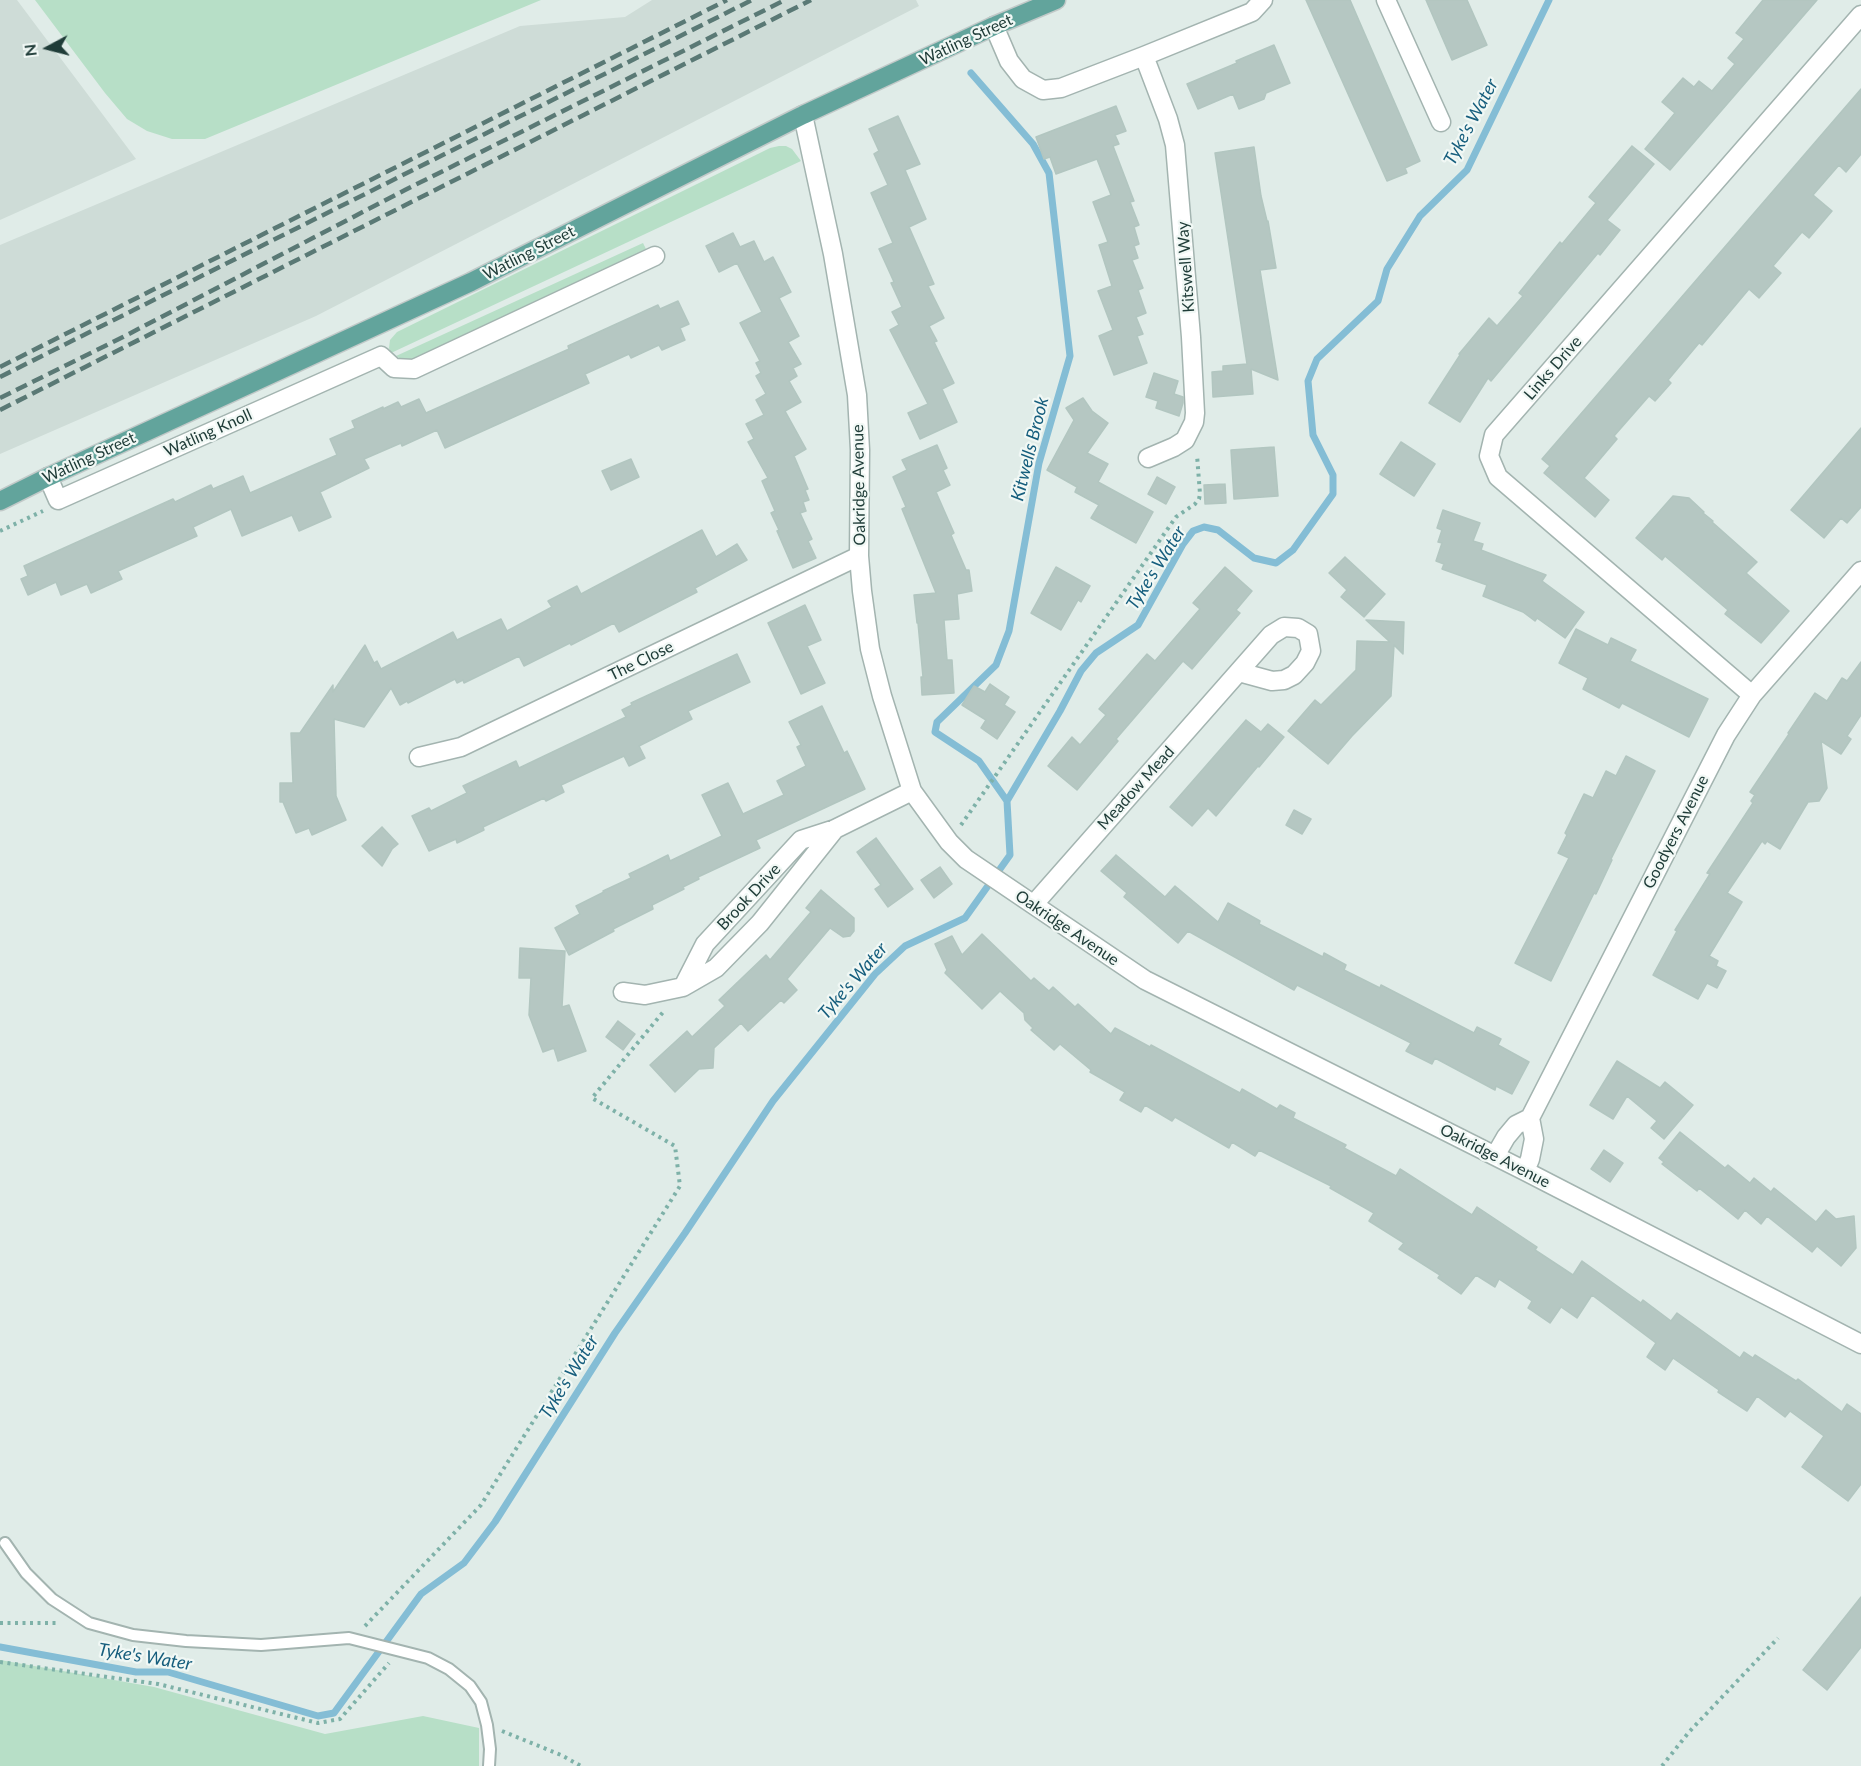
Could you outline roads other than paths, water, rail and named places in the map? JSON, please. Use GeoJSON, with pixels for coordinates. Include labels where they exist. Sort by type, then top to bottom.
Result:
{"type":"FeatureCollection","features":[{"type":"Feature","properties":{"kind":"main road","name":"Watling Street"},"geometry":{"type":"LineString","coordinates":[[0,501],[471,282],[804,115],[994,26],[1056,0]]}},
{"type":"Feature","properties":{"kind":"street"},"geometry":{"type":"LineString","coordinates":[[994,26],[1009,61],[1023,79],[1042,90],[1061,88],[1144,56],[1252,12],[1263,0]]}},
{"type":"Feature","properties":{"kind":"street"},"geometry":{"type":"LineString","coordinates":[[1386,0],[1441,122]]}},
{"type":"Feature","properties":{"kind":"street","name":"Links Drive"},"geometry":{"type":"LineString","coordinates":[[1752,695],[1498,477],[1489,456],[1494,435],[1861,15]]}},
{"type":"Feature","properties":{"kind":"street","name":"Kitswell Way"},"geometry":{"type":"LineString","coordinates":[[1144,56],[1168,119],[1178,164],[1195,413],[1194,422],[1185,440],[1148,458]]}},
{"type":"Feature","properties":{"kind":"street","name":"Oakridge Avenue"},"geometry":{"type":"LineString","coordinates":[[804,115],[833,254],[857,395],[860,450],[860,556],[870,649],[882,696],[912,791],[949,842],[966,859],[1145,980],[1525,1171],[1861,1344]]}},
{"type":"Feature","properties":{"kind":"street"},"geometry":{"type":"LineString","coordinates":[[370,330],[381,356],[394,368],[414,369],[655,256]]}},
{"type":"Feature","properties":{"kind":"street","name":"Watling Knoll"},"geometry":{"type":"LineString","coordinates":[[48,477],[58,500],[381,356]]}},
{"type":"Feature","properties":{"kind":"street","name":"The Close"},"geometry":{"type":"LineString","coordinates":[[418,757],[461,747],[860,556]]}},
{"type":"Feature","properties":{"kind":"street","name":"Goodyers Avenue"},"geometry":{"type":"LineString","coordinates":[[1495,1156],[1516,1125],[1530,1118],[1726,735],[1752,695],[1861,571]]}},
{"type":"Feature","properties":{"kind":"street","name":"Meadow Mead"},"geometry":{"type":"LineString","coordinates":[[1034,904],[1239,672]]}},
{"type":"Feature","properties":{"kind":"street","name":"Brook Drive"},"geometry":{"type":"LineString","coordinates":[[683,987],[705,944],[801,840],[835,829],[912,791]]}},
{"type":"Feature","properties":{"kind":"street","name":"Brook Drive"},"geometry":{"type":"LineString","coordinates":[[623,992],[645,995],[683,987],[716,968],[752,930],[835,829]]}},
{"type":"Feature","properties":{"kind":"street"},"geometry":{"type":"LineString","coordinates":[[1525,1171],[1534,1139],[1530,1118]]}},
{"type":"Feature","properties":{"kind":"lane"},"geometry":{"type":"LineString","coordinates":[[4,1544],[52,1599],[89,1623],[133,1635],[261,1646],[349,1638],[428,1658],[449,1669],[470,1686],[481,1702],[487,1725],[490,1749],[489,1766]]}},
{"type":"Feature","properties":{"kind":"waterway","name":"Tyke's Water"},"geometry":{"type":"LineString","coordinates":[[0,1647],[136,1672],[168,1672],[318,1716],[334,1713],[421,1594],[464,1563],[495,1522],[615,1333],[773,1101],[875,974],[905,946],[965,918],[1010,855],[1007,801],[1081,671],[1096,653],[1138,625],[1183,544],[1193,531],[1204,527],[1218,530],[1254,558],[1276,563],[1293,550],[1333,494],[1333,475],[1313,435],[1308,381],[1317,359],[1378,301],[1387,269],[1420,216],[1467,170],[1549,0]]}},
{"type":"Feature","properties":{"kind":"waterway","name":"Kitwells Brook"},"geometry":{"type":"LineString","coordinates":[[971,73],[1033,144],[1049,173],[1070,356],[1039,463],[1009,631],[996,665],[937,722],[935,732],[979,761],[1007,801]]}},
{"type":"Feature","properties":{"kind":"railway"},"geometry":{"type":"LineString","coordinates":[[0,367],[727,0]]}},
{"type":"Feature","properties":{"kind":"railway"},"geometry":{"type":"LineString","coordinates":[[0,377],[752,0]]}},
{"type":"Feature","properties":{"kind":"railway"},"geometry":{"type":"LineString","coordinates":[[0,398],[123,337],[405,190],[785,0]]}},
{"type":"Feature","properties":{"kind":"railway"},"geometry":{"type":"LineString","coordinates":[[0,410],[811,0]]}}]}
